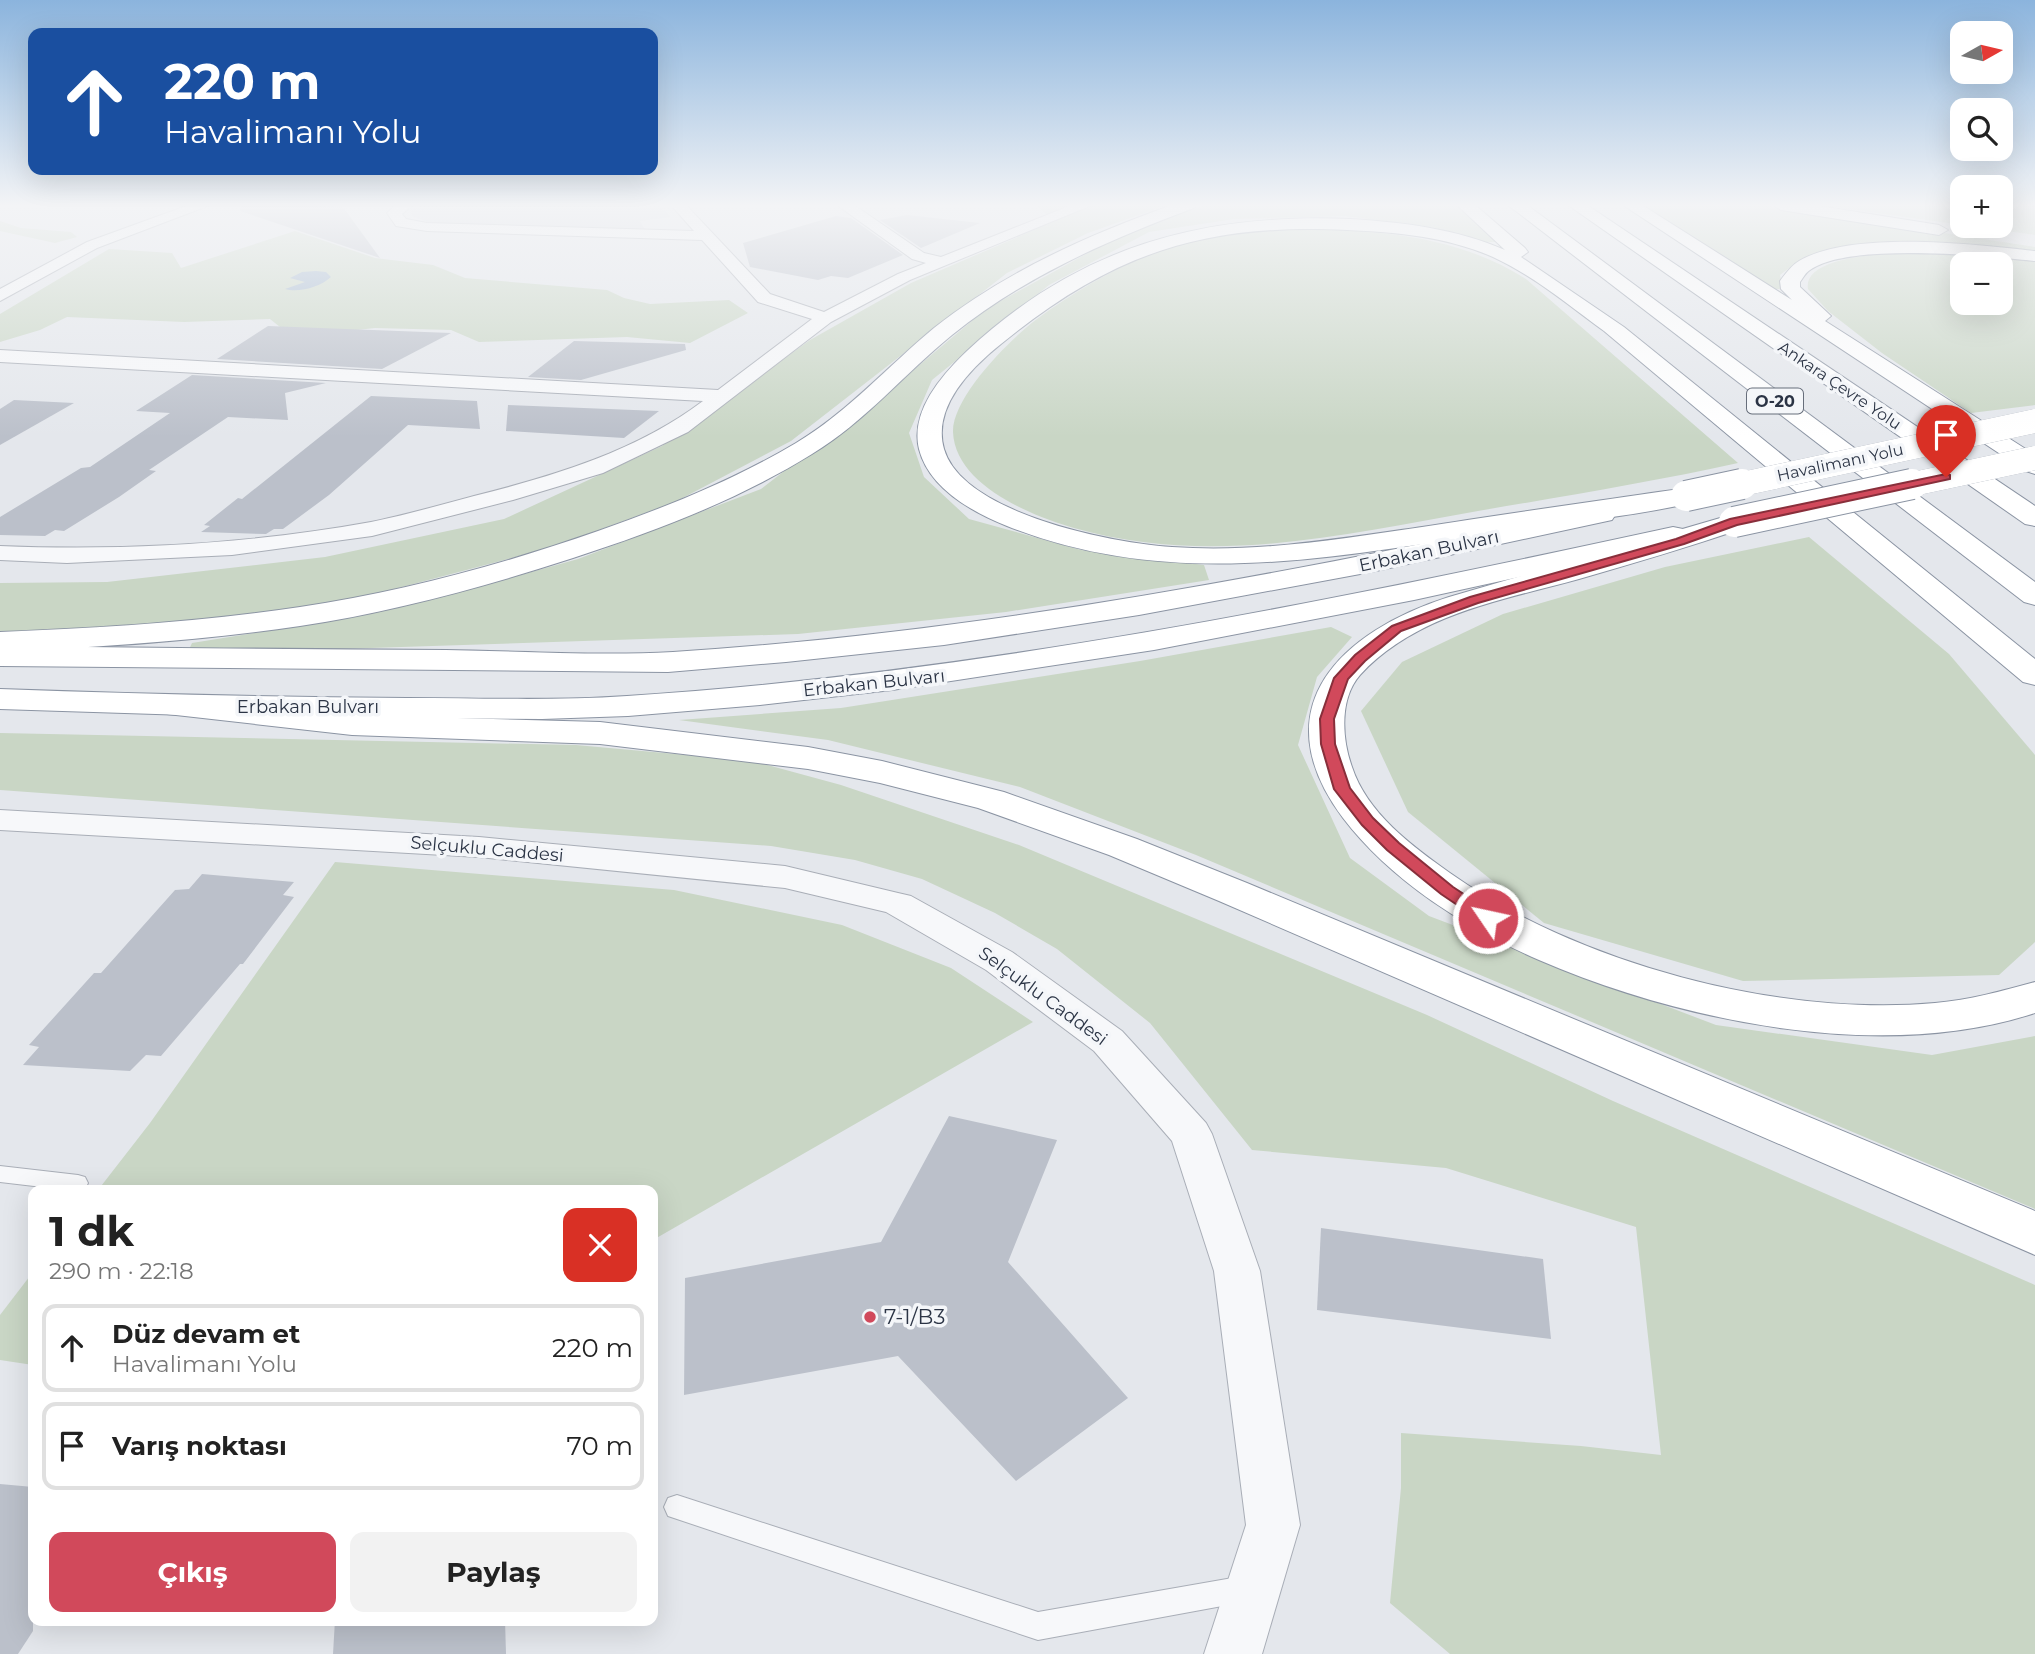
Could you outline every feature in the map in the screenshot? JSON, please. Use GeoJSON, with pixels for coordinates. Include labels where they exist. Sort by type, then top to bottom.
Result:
{"type":"FeatureCollection","features":[{"type":"Feature","properties":{"kind":"highway"},"geometry":{"type":"LineString","coordinates":[[0,642],[112,637],[260,622],[310,614],[460,582],[542,559],[619,533],[736,486],[809,446],[961,318],[1016,282]]}},
{"type":"Feature","properties":{"kind":"highway"},"geometry":{"type":"LineString","coordinates":[[1075,282],[1001,332],[969,361],[940,399],[932,425],[932,453],[944,476],[971,497],[1017,521],[1076,540],[1171,556],[1244,557],[1319,551],[1686,496]]}},
{"type":"Feature","properties":{"kind":"highway"},"geometry":{"type":"LineString","coordinates":[[1546,282],[1617,331]]}},
{"type":"Feature","properties":{"kind":"highway"},"geometry":{"type":"LineString","coordinates":[[1558,282],[2035,675]]}},
{"type":"Feature","properties":{"kind":"highway","name":"O-20"},"geometry":{"type":"LineString","coordinates":[[1618,282],[2035,596]]}},
{"type":"Feature","properties":{"kind":"highway","name":"Ankara Çevre Yolu"},"geometry":{"type":"LineString","coordinates":[[1689,282],[2035,518]]}},
{"type":"Feature","properties":{"kind":"highway"},"geometry":{"type":"LineString","coordinates":[[1750,282],[2035,466]]}},
{"type":"Feature","properties":{"kind":"highway"},"geometry":{"type":"LineString","coordinates":[[1791,282],[1791,289],[1812,310],[1955,415]]}},
{"type":"Feature","properties":{"kind":"highway","name":"Havalimanı Yolu"},"geometry":{"type":"LineString","coordinates":[[1686,496],[2035,421]]}},
{"type":"Feature","properties":{"kind":"highway"},"geometry":{"type":"LineString","coordinates":[[1736,429],[1997,665],[2035,704]]}},
{"type":"Feature","properties":{"kind":"highway"},"geometry":{"type":"LineString","coordinates":[[2035,458],[1734,522],[1680,541],[1474,600],[1397,628],[1376,643],[1341,678],[1327,719],[1328,744],[1342,789],[1377,832],[1447,890],[1488,918],[1574,958],[1632,977],[1759,1008],[1873,1020],[1928,1018],[1985,1011],[2035,997]]}},
{"type":"Feature","properties":{"kind":"highway","name":"Erbakan Bulvarı"},"geometry":{"type":"LineString","coordinates":[[0,656],[668,662],[764,655],[982,631],[1134,607],[1426,552],[1686,496]]}},
{"type":"Feature","properties":{"kind":"highway","name":"Erbakan Bulvarı"},"geometry":{"type":"LineString","coordinates":[[0,699],[179,707],[572,709],[689,702],[904,681],[1199,635],[1734,522]]}},
{"type":"Feature","properties":{"kind":"highway"},"geometry":{"type":"LineString","coordinates":[[0,708],[179,707],[352,725],[600,733],[735,748],[882,772],[991,800],[1180,870],[2035,1234]]}},
{"type":"Feature","properties":{"kind":"street"},"geometry":{"type":"LineString","coordinates":[[0,296],[24,282]]}},
{"type":"Feature","properties":{"kind":"street"},"geometry":{"type":"LineString","coordinates":[[749,282],[764,298],[825,318]]}},
{"type":"Feature","properties":{"kind":"street"},"geometry":{"type":"LineString","coordinates":[[0,553],[67,556],[232,548],[372,529],[505,495],[595,468],[681,428],[825,318],[894,282]]}},
{"type":"Feature","properties":{"kind":"street"},"geometry":{"type":"LineString","coordinates":[[0,354],[720,397]]}},
{"type":"Feature","properties":{"kind":"street","name":"Selçuklu Caddesi"},"geometry":{"type":"LineString","coordinates":[[0,820],[480,847],[785,877],[898,904],[999,961],[1108,1041],[1191,1134],[1237,1272],[1273,1525],[1233,1654]]}},
{"type":"Feature","properties":{"kind":"lane"},"geometry":{"type":"LineString","coordinates":[[0,1174],[78,1183]]}},
{"type":"Feature","properties":{"kind":"lane"},"geometry":{"type":"LineString","coordinates":[[677,1507],[1038,1626],[1254,1587]]}},
{"type":"Feature","properties":{"kind":"green space"},"geometry":{"type":"Polygon","coordinates":[[[53,282],[515,282],[607,290],[624,298],[650,304],[729,300],[748,313],[690,343],[627,337],[479,342],[451,330],[375,328],[320,334],[280,327],[270,319],[184,322],[67,317],[40,330],[0,342],[0,314],[53,282]]]}},
{"type":"Feature","properties":{"kind":"green space"},"geometry":{"type":"Polygon","coordinates":[[[995,282],[791,441],[675,502],[553,547],[330,606],[190,623],[0,634],[0,583],[107,582],[325,557],[504,519],[662,446],[810,340],[911,283],[995,282]]]}},
{"type":"Feature","properties":{"kind":"green space"},"geometry":{"type":"Polygon","coordinates":[[[1035,282],[1054,282],[932,380],[909,433],[924,477],[969,519],[1081,550],[1204,565],[1209,580],[1006,612],[798,634],[187,654],[192,643],[292,627],[463,591],[578,559],[761,489],[898,383],[986,309],[1035,282]]]}},
{"type":"Feature","properties":{"kind":"green space"},"geometry":{"type":"Polygon","coordinates":[[[1093,282],[1530,282],[1738,463],[1641,483],[1377,529],[1276,543],[1176,545],[1125,539],[1074,528],[1018,506],[981,483],[967,468],[957,451],[953,432],[955,418],[962,402],[984,370],[1012,340],[1064,300],[1093,282]]]}},
{"type":"Feature","properties":{"kind":"green space"},"geometry":{"type":"Polygon","coordinates":[[[1757,282],[1782,282],[1783,289],[1767,289],[1757,282]]]}},
{"type":"Feature","properties":{"kind":"green space"},"geometry":{"type":"Polygon","coordinates":[[[1809,282],[1950,282],[1950,315],[2013,315],[2013,282],[2035,282],[2035,405],[1971,413],[1882,353],[1828,311],[1808,289],[1809,282]]]}},
{"type":"Feature","properties":{"kind":"green space"},"geometry":{"type":"Polygon","coordinates":[[[1809,537],[1949,654],[2035,755],[2035,942],[1999,975],[1743,981],[1544,923],[1408,812],[1361,711],[1402,662],[1503,614],[1665,567],[1809,537]]]}},
{"type":"Feature","properties":{"kind":"green space"},"geometry":{"type":"Polygon","coordinates":[[[1331,627],[1352,637],[1317,677],[1298,745],[1350,858],[1429,916],[1716,1025],[1932,1055],[2035,1036],[2035,1209],[1196,855],[1020,787],[828,740],[679,720],[841,708],[1140,661],[1331,627]]]}},
{"type":"Feature","properties":{"kind":"green space"},"geometry":{"type":"Polygon","coordinates":[[[0,733],[576,745],[753,761],[841,785],[1019,845],[1427,1015],[1613,1101],[2035,1285],[2035,1654],[1450,1654],[1390,1603],[1401,1488],[1401,1433],[1581,1446],[1661,1455],[1636,1227],[1446,1168],[1252,1150],[1150,1023],[1057,949],[995,913],[922,879],[855,860],[771,846],[0,790],[0,733]]]}},
{"type":"Feature","properties":{"kind":"green space"},"geometry":{"type":"Polygon","coordinates":[[[335,862],[674,890],[842,925],[951,968],[1033,1022],[658,1237],[658,1185],[102,1185],[150,1123],[335,862]]]}},
{"type":"Feature","properties":{"kind":"green space"},"geometry":{"type":"Polygon","coordinates":[[[28,1279],[28,1364],[0,1360],[0,1315],[28,1279]]]}},
{"type":"Feature","properties":{"kind":"water"},"geometry":{"type":"Polygon","coordinates":[[[304,282],[324,282],[309,288],[285,289],[304,282]]]}},
{"type":"Feature","properties":{"kind":"building"},"geometry":{"type":"Polygon","coordinates":[[[268,326],[451,333],[382,369],[217,359],[268,326]]]}},
{"type":"Feature","properties":{"kind":"building"},"geometry":{"type":"Polygon","coordinates":[[[574,341],[685,344],[686,350],[581,380],[528,377],[574,341]]]}},
{"type":"Feature","properties":{"kind":"building"},"geometry":{"type":"Polygon","coordinates":[[[192,375],[326,383],[285,393],[288,420],[228,417],[149,470],[156,471],[119,497],[64,531],[55,530],[45,536],[0,535],[0,517],[81,468],[90,467],[170,413],[136,411],[192,375]]]}},
{"type":"Feature","properties":{"kind":"building"},"geometry":{"type":"Polygon","coordinates":[[[371,396],[477,401],[480,429],[408,425],[329,495],[283,529],[274,529],[266,534],[201,532],[210,526],[204,525],[238,498],[242,499],[371,396]]]}},
{"type":"Feature","properties":{"kind":"building"},"geometry":{"type":"Polygon","coordinates":[[[14,400],[74,403],[0,445],[0,409],[14,400]]]}},
{"type":"Feature","properties":{"kind":"building"},"geometry":{"type":"Polygon","coordinates":[[[508,405],[659,411],[624,438],[506,431],[508,405]]]}},
{"type":"Feature","properties":{"kind":"building"},"geometry":{"type":"Polygon","coordinates":[[[202,874],[294,882],[283,895],[294,897],[243,964],[240,964],[161,1056],[146,1055],[130,1071],[23,1065],[39,1047],[29,1045],[94,973],[101,973],[175,890],[189,889],[202,874]]]}},
{"type":"Feature","properties":{"kind":"building","name":"7-1/B3"},"geometry":{"type":"Polygon","coordinates":[[[949,1116],[1057,1140],[1008,1262],[1128,1398],[1016,1481],[898,1356],[684,1395],[685,1278],[881,1242],[949,1116]]]}},
{"type":"Feature","properties":{"kind":"building"},"geometry":{"type":"Polygon","coordinates":[[[1321,1228],[1543,1259],[1551,1339],[1317,1310],[1321,1228]]]}},
{"type":"Feature","properties":{"kind":"building"},"geometry":{"type":"Polygon","coordinates":[[[0,1484],[28,1487],[28,1626],[33,1626],[33,1631],[18,1654],[0,1654],[0,1484]]]}},
{"type":"Feature","properties":{"kind":"building"},"geometry":{"type":"Polygon","coordinates":[[[335,1626],[505,1626],[506,1654],[333,1654],[335,1626]]]}},
{"type":"Feature","properties":{"kind":"place","name":"7-1/B3"},"geometry":{"type":"Point","coordinates":[870,1317]}},
{"type":"Feature","properties":{"kind":"route"},"geometry":{"type":"LineString","coordinates":[[1488,918],[1447,890],[1377,832],[1342,789],[1328,744],[1327,719],[1341,678],[1360,658],[1397,628],[1474,600],[1680,541],[1734,522],[1946,477]]}}]}
